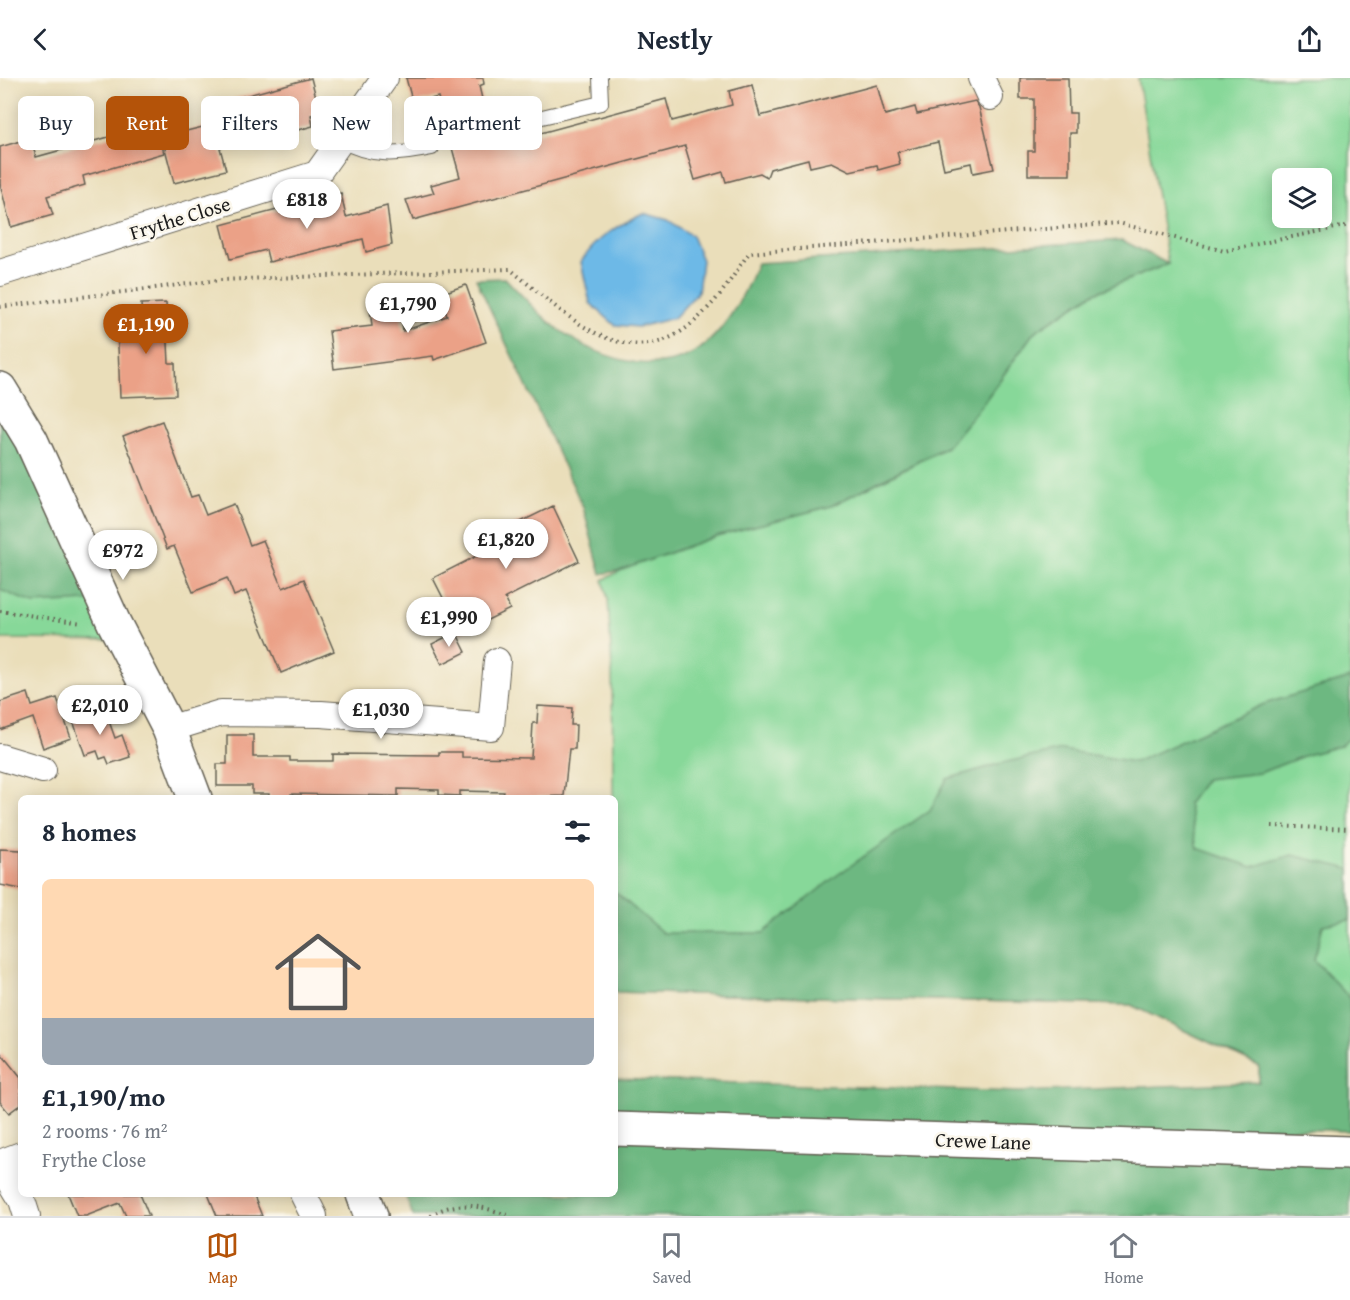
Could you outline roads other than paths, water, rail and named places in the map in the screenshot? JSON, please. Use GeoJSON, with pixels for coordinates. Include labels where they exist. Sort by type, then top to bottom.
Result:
{"type":"FeatureCollection","features":[{"type":"Feature","properties":{"kind":"street","name":"Frythe Close"},"geometry":{"type":"LineString","coordinates":[[372,96],[385,78]]}},
{"type":"Feature","properties":{"kind":"street","name":"Frythe Close"},"geometry":{"type":"LineString","coordinates":[[0,273],[317,174],[334,150]]}},
{"type":"Feature","properties":{"kind":"street"},"geometry":{"type":"LineString","coordinates":[[0,389],[32,440],[114,623],[169,729],[194,795]]}},
{"type":"Feature","properties":{"kind":"street"},"geometry":{"type":"LineString","coordinates":[[169,729],[221,713],[321,714],[491,727],[497,661]]}},
{"type":"Feature","properties":{"kind":"street"},"geometry":{"type":"LineString","coordinates":[[0,757],[43,770]]}},
{"type":"Feature","properties":{"kind":"street","name":"Crewe Lane"},"geometry":{"type":"LineString","coordinates":[[618,1129],[1350,1153]]}},
{"type":"Feature","properties":{"kind":"street"},"geometry":{"type":"LineString","coordinates":[[18,1156],[0,1163],[18,1193]]}},
{"type":"Feature","properties":{"kind":"street"},"geometry":{"type":"LineString","coordinates":[[20,1197],[27,1216]]}},
{"type":"Feature","properties":{"kind":"street"},"geometry":{"type":"LineString","coordinates":[[304,1197],[314,1216]]}},
{"type":"Feature","properties":{"kind":"street"},"geometry":{"type":"LineString","coordinates":[[364,1197],[371,1216]]}},
{"type":"Feature","properties":{"kind":"lane"},"geometry":{"type":"LineString","coordinates":[[542,117],[601,102],[600,78]]}},
{"type":"Feature","properties":{"kind":"lane"},"geometry":{"type":"LineString","coordinates":[[357,150],[397,156],[423,150]]}},
{"type":"Feature","properties":{"kind":"water"},"geometry":{"type":"Polygon","coordinates":[[[643,213],[668,220],[692,236],[702,260],[698,292],[674,318],[638,327],[615,325],[590,303],[581,262],[608,233],[643,213]]]}}]}
